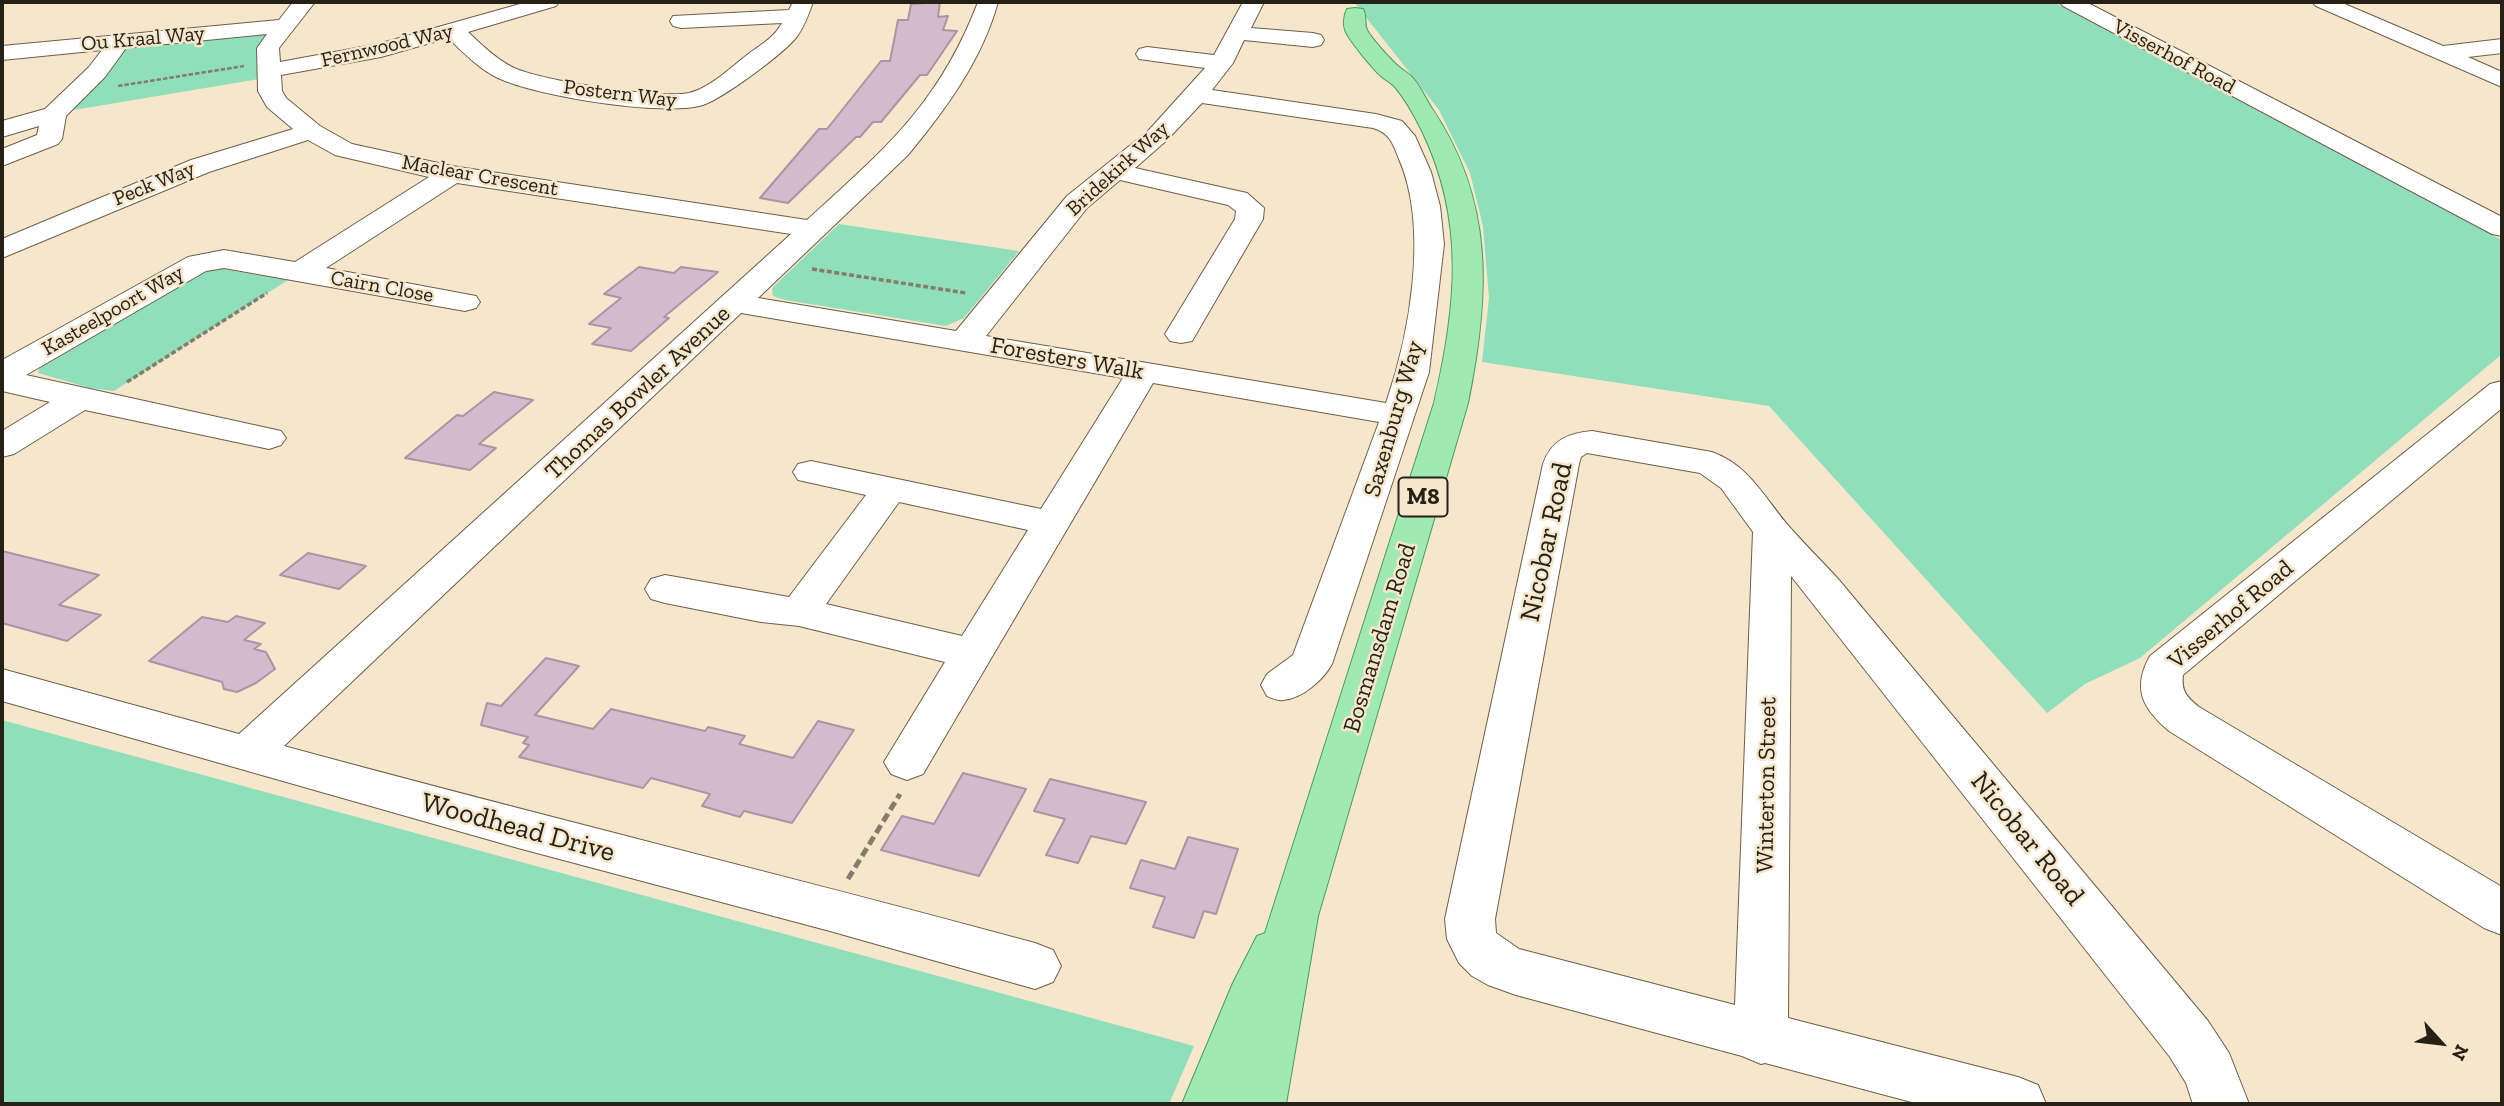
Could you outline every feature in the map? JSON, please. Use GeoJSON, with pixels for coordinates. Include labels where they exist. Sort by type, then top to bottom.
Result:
{"type":"FeatureCollection","features":[{"type":"Feature","properties":{"kind":"main road","name":"Bosmansdam Road"},"geometry":{"type":"LineString","coordinates":[[1258,1104],[1293,916],[1451,403],[1464,344],[1469,300],[1468,246],[1462,209],[1444,150],[1402,80],[1389,71],[1356,30],[1350,8]]}},
{"type":"Feature","properties":{"kind":"main road","name":"Bosmansdam Road"},"geometry":{"type":"LineString","coordinates":[[1210,1104],[1259,983],[1293,916]]}},
{"type":"Feature","properties":{"kind":"street"},"geometry":{"type":"LineString","coordinates":[[268,67],[268,48],[304,2]]}},
{"type":"Feature","properties":{"kind":"street","name":"Fernwood Way"},"geometry":{"type":"LineString","coordinates":[[482,2],[489,9],[506,16]]}},
{"type":"Feature","properties":{"kind":"street","name":"Fernwood Way"},"geometry":{"type":"LineString","coordinates":[[268,67],[351,57],[454,31],[549,2]]}},
{"type":"Feature","properties":{"kind":"street","name":"Thomas Bowler Avenue"},"geometry":{"type":"LineString","coordinates":[[247,754],[899,150],[928,116],[967,58],[988,2]]}},
{"type":"Feature","properties":{"kind":"street","name":"Bridekirk Way"},"geometry":{"type":"LineString","coordinates":[[964,342],[1077,202],[1157,136],[1196,95],[1221,63],[1253,2]]}},
{"type":"Feature","properties":{"kind":"street","name":"Visserhof Road"},"geometry":{"type":"LineString","coordinates":[[2070,2],[2502,228]]}},
{"type":"Feature","properties":{"kind":"street"},"geometry":{"type":"LineString","coordinates":[[2323,2],[2480,57]]}},
{"type":"Feature","properties":{"kind":"street"},"geometry":{"type":"LineString","coordinates":[[2346,2],[2480,57],[2502,80]]}},
{"type":"Feature","properties":{"kind":"street"},"geometry":{"type":"LineString","coordinates":[[681,21],[800,9]]}},
{"type":"Feature","properties":{"kind":"street","name":"Postern Way"},"geometry":{"type":"LineString","coordinates":[[454,31],[494,68],[517,79],[587,91],[683,102],[702,96],[780,41],[788,34],[800,9]]}},
{"type":"Feature","properties":{"kind":"street","name":"Ou Kraal Way"},"geometry":{"type":"LineString","coordinates":[[2,52],[284,26]]}},
{"type":"Feature","properties":{"kind":"street"},"geometry":{"type":"LineString","coordinates":[[1237,33],[1313,40]]}},
{"type":"Feature","properties":{"kind":"street"},"geometry":{"type":"LineString","coordinates":[[2,129],[54,114],[97,72],[120,41]]}},
{"type":"Feature","properties":{"kind":"street"},"geometry":{"type":"LineString","coordinates":[[1147,54],[1221,63]]}},
{"type":"Feature","properties":{"kind":"street","name":"Maclear Crescent"},"geometry":{"type":"LineString","coordinates":[[268,67],[270,91],[276,102],[311,131],[344,150],[452,174],[813,229]]}},
{"type":"Feature","properties":{"kind":"street","name":"Saxenburg Way"},"geometry":{"type":"LineString","coordinates":[[1196,95],[1376,121],[1393,126],[1402,136],[1418,172],[1430,244],[1413,372],[1399,415],[1311,664],[1282,685]]}},
{"type":"Feature","properties":{"kind":"street"},"geometry":{"type":"LineString","coordinates":[[2,158],[49,139],[54,114]]}},
{"type":"Feature","properties":{"kind":"street","name":"Peck Way"},"geometry":{"type":"LineString","coordinates":[[2,249],[200,166],[311,131]]}},
{"type":"Feature","properties":{"kind":"street"},"geometry":{"type":"LineString","coordinates":[[1114,171],[1237,199],[1250,208],[1249,219],[1181,334]]}},
{"type":"Feature","properties":{"kind":"street"},"geometry":{"type":"LineString","coordinates":[[300,272],[452,174]]}},
{"type":"Feature","properties":{"kind":"street","name":"Kasteelpoort Way"},"geometry":{"type":"LineString","coordinates":[[89,399],[16,385],[11,383],[9,374],[16,366],[198,263],[224,259],[300,272]]}},
{"type":"Feature","properties":{"kind":"street","name":"Cairn Close"},"geometry":{"type":"LineString","coordinates":[[300,272],[465,302]]}},
{"type":"Feature","properties":{"kind":"street","name":"Foresters Walk"},"geometry":{"type":"LineString","coordinates":[[735,303],[1399,415]]}},
{"type":"Feature","properties":{"kind":"street"},"geometry":{"type":"LineString","coordinates":[[907,762],[1143,372]]}},
{"type":"Feature","properties":{"kind":"street","name":"Visserhof Road"},"geometry":{"type":"LineString","coordinates":[[2502,391],[2165,667],[2160,679],[2161,695],[2168,706],[2184,719],[2502,913]]}},
{"type":"Feature","properties":{"kind":"street"},"geometry":{"type":"LineString","coordinates":[[2,446],[89,399],[269,438]]}},
{"type":"Feature","properties":{"kind":"street","name":"Nicobar Road"},"geometry":{"type":"LineString","coordinates":[[2018,1104],[1761,1039],[1505,969],[1482,956],[1473,941],[1470,926],[1558,477],[1563,456],[1575,444],[1592,442],[1712,463],[1732,476],[1772,531],[1825,590],[2189,1039],[2210,1071],[2221,1104]]}},
{"type":"Feature","properties":{"kind":"street"},"geometry":{"type":"LineString","coordinates":[[811,472],[1051,523]]}},
{"type":"Feature","properties":{"kind":"street"},"geometry":{"type":"LineString","coordinates":[[799,611],[891,488]]}},
{"type":"Feature","properties":{"kind":"street","name":"Winterton Street"},"geometry":{"type":"LineString","coordinates":[[1761,1039],[1772,531]]}},
{"type":"Feature","properties":{"kind":"street"},"geometry":{"type":"LineString","coordinates":[[664,589],[761,608],[799,611],[972,654]]}},
{"type":"Feature","properties":{"kind":"street","name":"Woodhead Drive"},"geometry":{"type":"LineString","coordinates":[[2,685],[247,754],[1035,966]]}},
{"type":"Feature","properties":{"kind":"path"},"geometry":{"type":"LineString","coordinates":[[75,93],[268,67]]}},
{"type":"Feature","properties":{"kind":"path"},"geometry":{"type":"LineString","coordinates":[[777,263],[999,299]]}},
{"type":"Feature","properties":{"kind":"path"},"geometry":{"type":"LineString","coordinates":[[89,399],[300,272]]}},
{"type":"Feature","properties":{"kind":"path"},"geometry":{"type":"LineString","coordinates":[[842,890],[902,789],[907,762]]}},
{"type":"Feature","properties":{"kind":"green space"},"geometry":{"type":"Polygon","coordinates":[[[1354,2],[2053,2],[2502,240],[2502,354],[2140,658],[2085,684],[2047,713],[1769,406],[1482,362],[1489,298],[1483,226],[1470,173],[1439,110],[1354,2]]]}},
{"type":"Feature","properties":{"kind":"green space"},"geometry":{"type":"Polygon","coordinates":[[[262,33],[267,37],[259,79],[62,112],[122,49],[132,45],[262,33]]]}},
{"type":"Feature","properties":{"kind":"green space"},"geometry":{"type":"Polygon","coordinates":[[[839,224],[1019,251],[964,318],[946,326],[773,296],[772,288],[839,224]]]}},
{"type":"Feature","properties":{"kind":"green space"},"geometry":{"type":"Polygon","coordinates":[[[216,268],[288,280],[114,391],[90,388],[38,373],[40,365],[197,273],[216,268]]]}},
{"type":"Feature","properties":{"kind":"green space"},"geometry":{"type":"Polygon","coordinates":[[[2,720],[1194,1046],[1169,1104],[2,1104],[2,720]]]}},
{"type":"Feature","properties":{"kind":"building"},"geometry":{"type":"Polygon","coordinates":[[[940,2],[938,17],[948,16],[943,30],[957,31],[927,75],[920,75],[881,122],[873,122],[788,203],[760,198],[819,129],[827,129],[881,61],[890,61],[898,20],[908,20],[911,4],[940,2]]]}},
{"type":"Feature","properties":{"kind":"building"},"geometry":{"type":"Polygon","coordinates":[[[639,267],[674,273],[681,267],[718,272],[664,317],[669,318],[631,351],[592,344],[611,328],[589,324],[621,298],[604,294],[639,267]]]}},
{"type":"Feature","properties":{"kind":"building"},"geometry":{"type":"Polygon","coordinates":[[[494,392],[533,400],[479,444],[496,448],[470,470],[405,458],[457,415],[463,416],[494,392]]]}},
{"type":"Feature","properties":{"kind":"building"},"geometry":{"type":"Polygon","coordinates":[[[2,551],[99,575],[59,605],[101,615],[67,641],[2,623],[2,551]]]}},
{"type":"Feature","properties":{"kind":"building"},"geometry":{"type":"Polygon","coordinates":[[[308,553],[366,566],[339,589],[280,575],[308,553]]]}},
{"type":"Feature","properties":{"kind":"building"},"geometry":{"type":"Polygon","coordinates":[[[236,616],[265,623],[244,640],[261,644],[254,649],[266,652],[275,669],[256,683],[237,692],[224,689],[222,682],[149,661],[202,617],[228,622],[236,616]]]}},
{"type":"Feature","properties":{"kind":"building"},"geometry":{"type":"Polygon","coordinates":[[[546,658],[579,666],[535,715],[593,729],[611,709],[705,731],[708,727],[745,736],[739,744],[793,758],[818,721],[854,730],[792,823],[744,811],[740,817],[702,806],[710,794],[651,778],[643,788],[519,757],[529,745],[523,743],[528,737],[481,725],[487,703],[501,706],[546,658]]]}},
{"type":"Feature","properties":{"kind":"building"},"geometry":{"type":"Polygon","coordinates":[[[963,773],[1026,789],[979,876],[881,850],[902,816],[934,824],[963,773]]]}},
{"type":"Feature","properties":{"kind":"building"},"geometry":{"type":"Polygon","coordinates":[[[1050,779],[1146,802],[1126,844],[1091,836],[1078,863],[1046,855],[1065,819],[1034,811],[1050,779]]]}},
{"type":"Feature","properties":{"kind":"building"},"geometry":{"type":"Polygon","coordinates":[[[1188,837],[1238,849],[1216,914],[1204,911],[1194,938],[1153,927],[1165,897],[1130,888],[1141,860],[1175,869],[1188,837]]]}}]}
